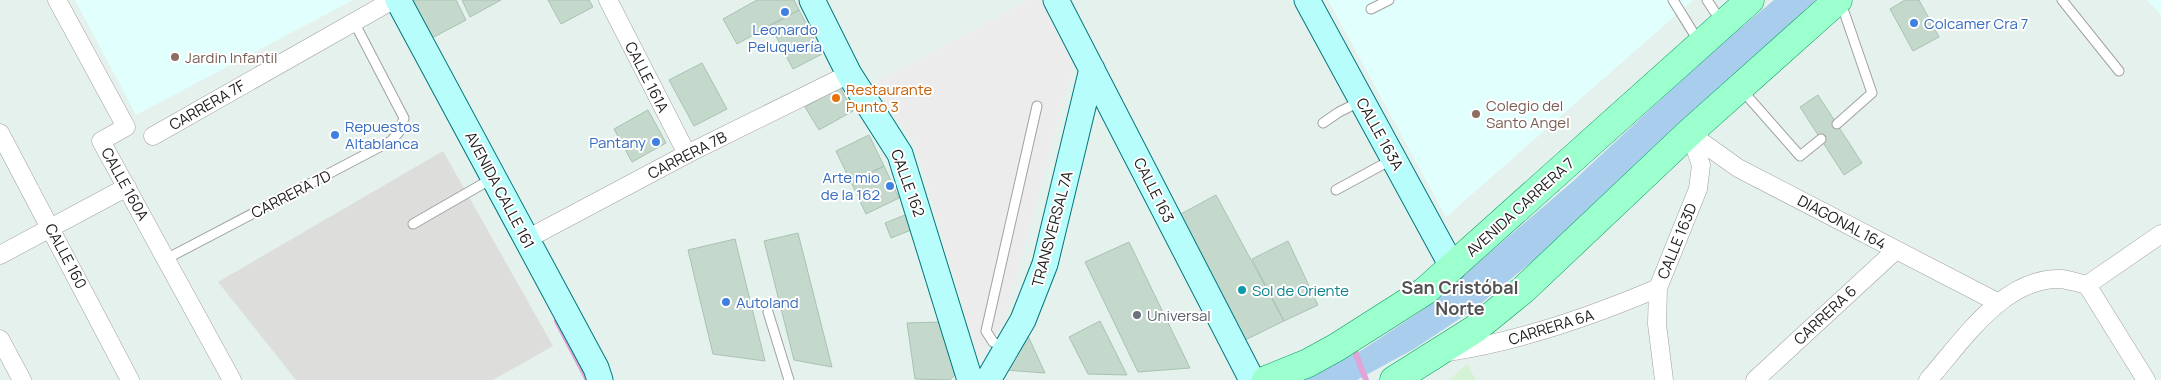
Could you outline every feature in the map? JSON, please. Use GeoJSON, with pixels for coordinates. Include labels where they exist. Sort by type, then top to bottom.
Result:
{"type":"FeatureCollection","features":[{"type":"Feature","properties":{"kind":"main road","name":"AVENIDA CARRERA 7"},"geometry":{"type":"LineString","coordinates":[[1266,380],[1308,363],[1362,332],[1424,291],[1453,268],[1750,0]]}},
{"type":"Feature","properties":{"kind":"main road"},"geometry":{"type":"LineString","coordinates":[[1394,380],[1430,365],[1523,290],[1689,133],[1838,0]]}},
{"type":"Feature","properties":{"kind":"street","name":"CALLE 160A"},"geometry":{"type":"LineString","coordinates":[[57,0],[126,127],[101,141],[232,380]]}},
{"type":"Feature","properties":{"kind":"street","name":"CARRERA 7F"},"geometry":{"type":"LineString","coordinates":[[153,136],[393,0]]}},
{"type":"Feature","properties":{"kind":"street","name":"AVENIDA CALLE 161"},"geometry":{"type":"LineString","coordinates":[[398,0],[596,368],[600,380]]}},
{"type":"Feature","properties":{"kind":"street","name":"CALLE 161A"},"geometry":{"type":"LineString","coordinates":[[608,0],[686,154]]}},
{"type":"Feature","properties":{"kind":"street","name":"CALLE 162"},"geometry":{"type":"LineString","coordinates":[[812,0],[849,74],[900,154],[970,380]]}},
{"type":"Feature","properties":{"kind":"street","name":"CALLE 163"},"geometry":{"type":"LineString","coordinates":[[1056,0],[1252,380]]}},
{"type":"Feature","properties":{"kind":"street","name":"CALLE 163A"},"geometry":{"type":"LineString","coordinates":[[1307,0],[1453,268]]}},
{"type":"Feature","properties":{"kind":"street","name":"TRANSVERSAL 7A"},"geometry":{"type":"LineString","coordinates":[[988,380],[1029,308],[1045,264],[1092,68]]}},
{"type":"Feature","properties":{"kind":"street","name":"CARRERA 7B"},"geometry":{"type":"LineString","coordinates":[[527,240],[686,154],[849,74]]}},
{"type":"Feature","properties":{"kind":"street","name":"CALLE 160"},"geometry":{"type":"LineString","coordinates":[[0,133],[130,380]]}},
{"type":"Feature","properties":{"kind":"street","name":"DIAGONAL 164"},"geometry":{"type":"LineString","coordinates":[[1689,133],[1738,168],[1999,303]]}},
{"type":"Feature","properties":{"kind":"street","name":"CALLE 163D"},"geometry":{"type":"LineString","coordinates":[[1664,380],[1657,324],[1658,288],[1692,206],[1701,172],[1698,154],[1689,133]]}},
{"type":"Feature","properties":{"kind":"street"},"geometry":{"type":"LineString","coordinates":[[0,255],[127,187]]}},
{"type":"Feature","properties":{"kind":"street"},"geometry":{"type":"LineString","coordinates":[[1928,380],[1984,316],[2020,289],[2041,282],[2061,280],[2087,285],[2161,234]]}},
{"type":"Feature","properties":{"kind":"street","name":"CARRERA 6"},"geometry":{"type":"LineString","coordinates":[[1754,380],[1896,250]]}},
{"type":"Feature","properties":{"kind":"street"},"geometry":{"type":"LineString","coordinates":[[2087,285],[2146,380]]}},
{"type":"Feature","properties":{"kind":"street","name":"CARRERA 6A"},"geometry":{"type":"LineString","coordinates":[[1430,365],[1484,346],[1554,328],[1605,311],[1658,288]]}},
{"type":"Feature","properties":{"kind":"street"},"geometry":{"type":"LineString","coordinates":[[0,339],[22,380]]}},
{"type":"Feature","properties":{"kind":"lane"},"geometry":{"type":"LineString","coordinates":[[1371,9],[1389,0]]}},
{"type":"Feature","properties":{"kind":"lane"},"geometry":{"type":"LineString","coordinates":[[1673,0],[1701,44]]}},
{"type":"Feature","properties":{"kind":"lane"},"geometry":{"type":"LineString","coordinates":[[1707,0],[1723,24]]}},
{"type":"Feature","properties":{"kind":"lane"},"geometry":{"type":"LineString","coordinates":[[1837,124],[1872,93],[1838,0]]}},
{"type":"Feature","properties":{"kind":"lane"},"geometry":{"type":"LineString","coordinates":[[2062,0],[2119,71]]}},
{"type":"Feature","properties":{"kind":"lane","name":"CARRERA 7D"},"geometry":{"type":"LineString","coordinates":[[166,259],[390,141],[399,132],[404,118],[354,22]]}},
{"type":"Feature","properties":{"kind":"lane"},"geometry":{"type":"LineString","coordinates":[[1740,87],[1800,156],[1821,139]]}},
{"type":"Feature","properties":{"kind":"lane"},"geometry":{"type":"LineString","coordinates":[[1323,123],[1362,100]]}},
{"type":"Feature","properties":{"kind":"lane"},"geometry":{"type":"LineString","coordinates":[[1006,348],[993,342],[986,331],[1037,106]]}},
{"type":"Feature","properties":{"kind":"lane"},"geometry":{"type":"LineString","coordinates":[[1336,190],[1394,158]]}},
{"type":"Feature","properties":{"kind":"lane"},"geometry":{"type":"LineString","coordinates":[[413,224],[494,177]]}},
{"type":"Feature","properties":{"kind":"lane"},"geometry":{"type":"LineString","coordinates":[[768,312],[789,380]]}},
{"type":"Feature","properties":{"kind":"shaded area","name":"Jardin Infantil"},"geometry":{"type":"Polygon","coordinates":[[[75,0],[353,0],[136,115],[75,0]]]}},
{"type":"Feature","properties":{"kind":"shaded area"},"geometry":{"type":"Polygon","coordinates":[[[1029,0],[1041,0],[1075,59],[1005,319],[978,357],[914,141],[871,85],[1029,0]]]}},
{"type":"Feature","properties":{"kind":"shaded area","name":"Colegio del Santo Angel"},"geometry":{"type":"Polygon","coordinates":[[[1328,0],[1693,0],[1446,217],[1328,0]]]}},
{"type":"Feature","properties":{"kind":"shaded area"},"geometry":{"type":"Polygon","coordinates":[[[1774,0],[1816,0],[1657,145],[1546,250],[1473,310],[1414,349],[1357,380],[1300,380],[1362,350],[1424,309],[1571,183],[1713,51],[1774,0]]]}},
{"type":"Feature","properties":{"kind":"shaded area"},"geometry":{"type":"Polygon","coordinates":[[[2147,0],[2161,0],[2161,15],[2147,0]]]}},
{"type":"Feature","properties":{"kind":"shaded area"},"geometry":{"type":"Polygon","coordinates":[[[443,151],[553,346],[493,380],[296,380],[218,282],[443,151]]]}},
{"type":"Feature","properties":{"kind":"shaded area"},"geometry":{"type":"Polygon","coordinates":[[[1467,364],[1476,380],[1449,380],[1467,364]]]}},
{"type":"Feature","properties":{"kind":"building"},"geometry":{"type":"Polygon","coordinates":[[[411,0],[456,0],[466,20],[432,38],[411,0]]]}},
{"type":"Feature","properties":{"kind":"building"},"geometry":{"type":"Polygon","coordinates":[[[462,0],[501,0],[470,17],[462,0]]]}},
{"type":"Feature","properties":{"kind":"building"},"geometry":{"type":"Polygon","coordinates":[[[548,0],[589,0],[593,7],[561,24],[548,0]]]}},
{"type":"Feature","properties":{"kind":"building"},"geometry":{"type":"Polygon","coordinates":[[[757,0],[794,0],[799,10],[737,44],[723,19],[757,0]]]}},
{"type":"Feature","properties":{"kind":"building","name":"Colcamer Cra 7"},"geometry":{"type":"Polygon","coordinates":[[[1905,0],[1919,0],[1939,37],[1913,51],[1890,9],[1905,0]]]}},
{"type":"Feature","properties":{"kind":"building"},"geometry":{"type":"Polygon","coordinates":[[[799,10],[822,54],[793,69],[770,25],[799,10]]]}},
{"type":"Feature","properties":{"kind":"building"},"geometry":{"type":"Polygon","coordinates":[[[702,63],[727,109],[694,126],[669,80],[702,63]]]}},
{"type":"Feature","properties":{"kind":"building"},"geometry":{"type":"Polygon","coordinates":[[[840,87],[853,111],[819,130],[805,107],[840,87]]]}},
{"type":"Feature","properties":{"kind":"building"},"geometry":{"type":"Polygon","coordinates":[[[1818,95],[1862,163],[1844,175],[1800,107],[1818,95]]]}},
{"type":"Feature","properties":{"kind":"building"},"geometry":{"type":"Polygon","coordinates":[[[648,110],[666,143],[632,162],[614,129],[648,110]]]}},
{"type":"Feature","properties":{"kind":"building"},"geometry":{"type":"Polygon","coordinates":[[[869,135],[884,166],[851,182],[836,151],[869,135]]]}},
{"type":"Feature","properties":{"kind":"building"},"geometry":{"type":"Polygon","coordinates":[[[884,166],[899,198],[866,214],[851,182],[884,166]]]}},
{"type":"Feature","properties":{"kind":"building","name":"Sol de Oriente"},"geometry":{"type":"Polygon","coordinates":[[[1216,195],[1284,321],[1241,342],[1179,215],[1216,195]]]}},
{"type":"Feature","properties":{"kind":"building"},"geometry":{"type":"Polygon","coordinates":[[[905,215],[911,230],[891,238],[885,223],[905,215]]]}},
{"type":"Feature","properties":{"kind":"building"},"geometry":{"type":"Polygon","coordinates":[[[798,233],[832,367],[794,360],[764,241],[798,233]]]}},
{"type":"Feature","properties":{"kind":"building","name":"Autoland"},"geometry":{"type":"Polygon","coordinates":[[[735,239],[765,361],[713,354],[688,250],[735,239]]]}},
{"type":"Feature","properties":{"kind":"building"},"geometry":{"type":"Polygon","coordinates":[[[1288,241],[1318,305],[1284,321],[1252,259],[1288,241]]]}},
{"type":"Feature","properties":{"kind":"building","name":"Universal"},"geometry":{"type":"Polygon","coordinates":[[[1129,242],[1190,368],[1138,372],[1085,262],[1129,242]]]}},
{"type":"Feature","properties":{"kind":"building"},"geometry":{"type":"Polygon","coordinates":[[[1100,321],[1127,375],[1088,374],[1069,337],[1100,321]]]}},
{"type":"Feature","properties":{"kind":"building"},"geometry":{"type":"Polygon","coordinates":[[[939,322],[955,375],[950,380],[915,379],[907,323],[939,322]]]}},
{"type":"Feature","properties":{"kind":"building"},"geometry":{"type":"Polygon","coordinates":[[[1028,336],[1045,373],[1005,370],[1028,336]]]}},
{"type":"Feature","properties":{"kind":"waterway"},"geometry":{"type":"LineString","coordinates":[[557,321],[588,380]]}},
{"type":"Feature","properties":{"kind":"waterway"},"geometry":{"type":"LineString","coordinates":[[1352,344],[1366,380]]}},
{"type":"Feature","properties":{"kind":"place","name":"Leonardo Peluquería"},"geometry":{"type":"Point","coordinates":[785,12]}},
{"type":"Feature","properties":{"kind":"place","name":"Colcamer Cra 7"},"geometry":{"type":"Point","coordinates":[1914,23]}},
{"type":"Feature","properties":{"kind":"place","name":"Jardin Infantil"},"geometry":{"type":"Point","coordinates":[175,57]}},
{"type":"Feature","properties":{"kind":"place","name":"Restaurante Punto 3"},"geometry":{"type":"Point","coordinates":[836,98]}},
{"type":"Feature","properties":{"kind":"place","name":"Colegio del Santo Angel"},"geometry":{"type":"Point","coordinates":[1476,114]}},
{"type":"Feature","properties":{"kind":"place","name":"Repuestos Altablanca"},"geometry":{"type":"Point","coordinates":[335,135]}},
{"type":"Feature","properties":{"kind":"place","name":"Pantany"},"geometry":{"type":"Point","coordinates":[656,142]}},
{"type":"Feature","properties":{"kind":"place","name":"Arte mio de la 162"},"geometry":{"type":"Point","coordinates":[890,186]}},
{"type":"Feature","properties":{"kind":"place","name":"Sol de Oriente"},"geometry":{"type":"Point","coordinates":[1242,290]}},
{"type":"Feature","properties":{"kind":"place","name":"Autoland"},"geometry":{"type":"Point","coordinates":[726,302]}},
{"type":"Feature","properties":{"kind":"place","name":"Universal"},"geometry":{"type":"Point","coordinates":[1137,315]}},
{"type":"Feature","properties":{"kind":"district","name":"San Cristóbal Norte"},"geometry":{"type":"Point","coordinates":[1460,297]}}]}
